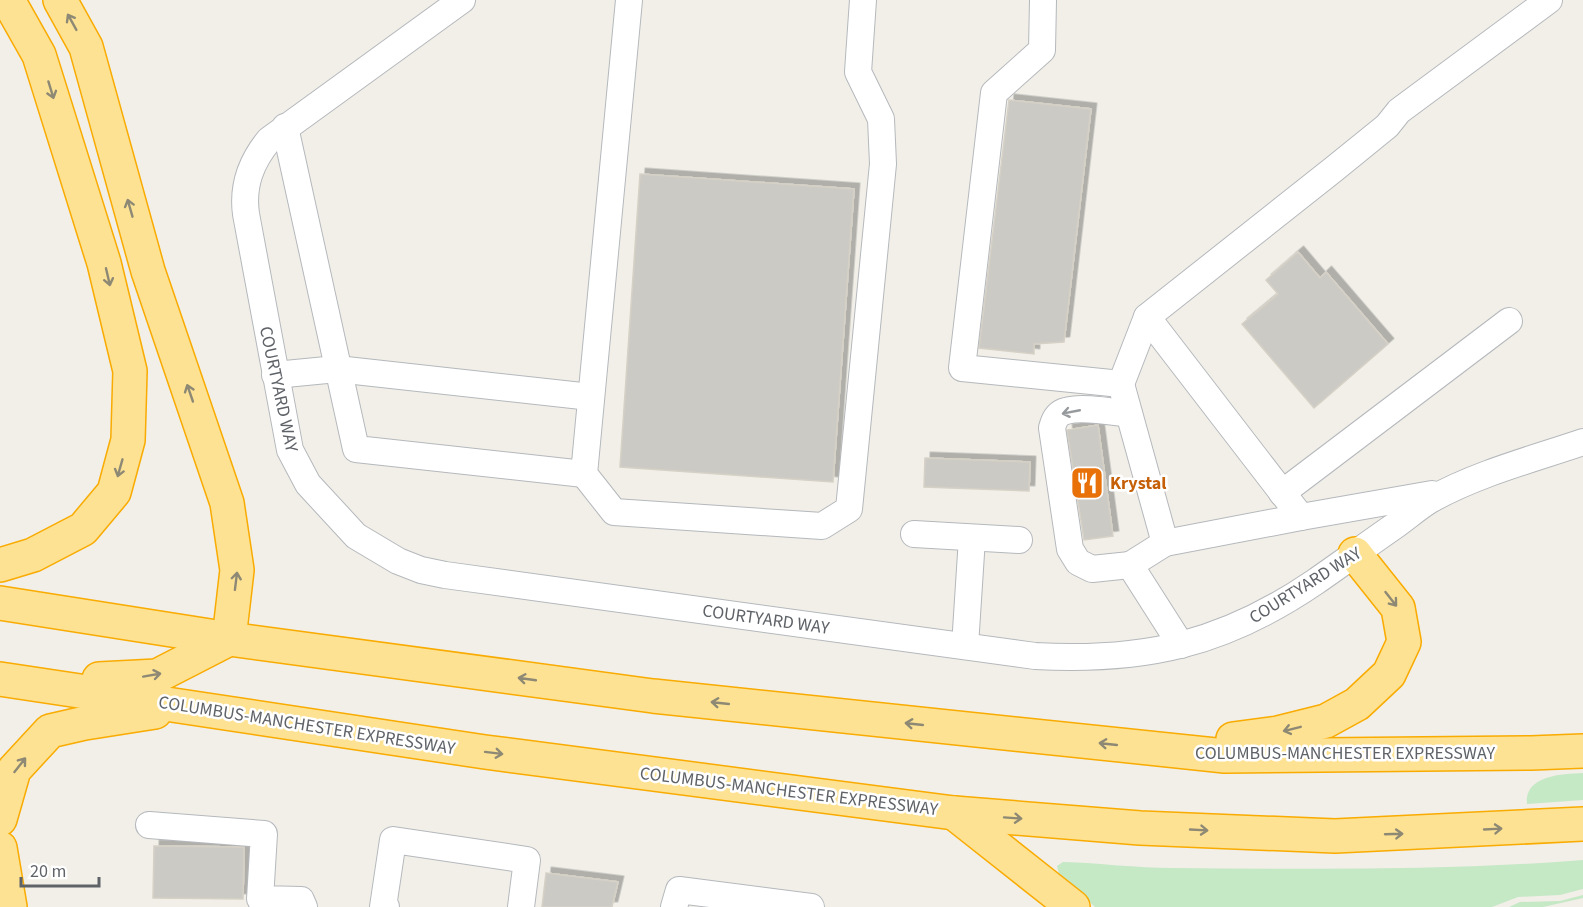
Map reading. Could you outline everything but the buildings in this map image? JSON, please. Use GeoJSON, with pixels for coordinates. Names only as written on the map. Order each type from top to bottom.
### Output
{"type":"FeatureCollection","features":[{"type":"Feature","properties":{"kind":"highway"},"geometry":{"type":"LineString","coordinates":[[0,565],[33,555],[83,529],[114,492],[128,440],[130,382],[130,371],[105,262],[39,55],[8,0]]}},
{"type":"Feature","properties":{"kind":"highway"},"geometry":{"type":"LineString","coordinates":[[15,681],[157,676],[230,639],[237,570],[227,503],[148,271],[86,47],[60,0]]}},
{"type":"Feature","properties":{"kind":"highway"},"geometry":{"type":"LineString","coordinates":[[1153,749],[1278,733],[1326,721],[1356,704],[1389,674],[1404,642],[1398,608],[1355,554]]}},
{"type":"Feature","properties":{"kind":"highway","name":"COLUMBUS-MANCHESTER EXPRESSWAY"},"geometry":{"type":"LineString","coordinates":[[0,603],[230,639],[653,696],[1225,756],[1583,751]]}},
{"type":"Feature","properties":{"kind":"highway","name":"COLUMBUS-MANCHESTER EXPRESSWAY"},"geometry":{"type":"LineString","coordinates":[[15,681],[484,752],[954,813],[1140,828],[1335,836],[1583,824]]}},
{"type":"Feature","properties":{"kind":"highway"},"geometry":{"type":"LineString","coordinates":[[0,819],[14,770],[50,731],[85,723],[191,707]]}},
{"type":"Feature","properties":{"kind":"highway"},"geometry":{"type":"LineString","coordinates":[[954,813],[1073,907]]}},
{"type":"Feature","properties":{"kind":"highway"},"geometry":{"type":"LineString","coordinates":[[0,848],[10,907]]}},
{"type":"Feature","properties":{"kind":"highway"},"geometry":{"type":"LineString","coordinates":[[1035,877],[1052,907]]}},
{"type":"Feature","properties":{"kind":"lane","name":"COURTYARD WAY"},"geometry":{"type":"LineString","coordinates":[[462,0],[269,140],[257,156],[246,184],[244,204],[286,438],[301,473],[316,494],[356,536],[398,561],[421,570],[445,575],[1035,656],[1120,657],[1181,645],[1242,624],[1280,605],[1412,512],[1447,491],[1583,442]]}},
{"type":"Feature","properties":{"kind":"lane"},"geometry":{"type":"LineString","coordinates":[[628,0],[584,474],[614,513],[822,526],[849,510],[883,164],[881,119],[858,72],[863,0]]}},
{"type":"Feature","properties":{"kind":"lane"},"geometry":{"type":"LineString","coordinates":[[1043,0],[1042,50],[994,93],[962,368],[1121,384]]}},
{"type":"Feature","properties":{"kind":"lane"},"geometry":{"type":"LineString","coordinates":[[1165,543],[1121,384],[1146,316],[1334,170],[1387,126],[1399,111],[1549,0]]}},
{"type":"Feature","properties":{"kind":"lane"},"geometry":{"type":"LineString","coordinates":[[285,128],[356,449],[584,474]]}},
{"type":"Feature","properties":{"kind":"lane"},"geometry":{"type":"LineString","coordinates":[[1146,316],[1300,517]]}},
{"type":"Feature","properties":{"kind":"lane"},"geometry":{"type":"LineString","coordinates":[[1282,493],[1509,321]]}},
{"type":"Feature","properties":{"kind":"lane"},"geometry":{"type":"LineString","coordinates":[[274,375],[337,369],[591,397]]}},
{"type":"Feature","properties":{"kind":"lane"},"geometry":{"type":"LineString","coordinates":[[1129,414],[1076,409],[1064,411],[1055,418],[1052,428],[1070,549],[1078,562],[1092,569],[1130,565],[1165,543],[1447,491]]}},
{"type":"Feature","properties":{"kind":"lane"},"geometry":{"type":"LineString","coordinates":[[914,534],[1019,540]]}},
{"type":"Feature","properties":{"kind":"lane"},"geometry":{"type":"LineString","coordinates":[[965,646],[972,538]]}},
{"type":"Feature","properties":{"kind":"lane"},"geometry":{"type":"LineString","coordinates":[[1130,565],[1181,645]]}},
{"type":"Feature","properties":{"kind":"lane"},"geometry":{"type":"LineString","coordinates":[[149,825],[264,834],[260,899],[301,900],[304,907]]}},
{"type":"Feature","properties":{"kind":"lane"},"geometry":{"type":"LineString","coordinates":[[386,907],[383,907],[393,840],[527,860],[521,907]]}},
{"type":"Feature","properties":{"kind":"lane"},"geometry":{"type":"LineString","coordinates":[[674,907],[679,890],[757,903],[811,907]]}},
{"type":"Feature","properties":{"kind":"green space"},"geometry":{"type":"Polygon","coordinates":[[[1583,773],[1583,800],[1527,804],[1528,794],[1538,782],[1565,774],[1583,773]]]}},
{"type":"Feature","properties":{"kind":"green space"},"geometry":{"type":"Polygon","coordinates":[[[1583,860],[1583,889],[1560,895],[1518,897],[1492,907],[1095,907],[1059,874],[1057,866],[1063,862],[1158,868],[1378,868],[1532,864],[1583,860]]]}},
{"type":"Feature","properties":{"kind":"green space"},"geometry":{"type":"Polygon","coordinates":[[[1583,895],[1583,898],[1543,907],[1509,907],[1520,902],[1560,901],[1583,895]]]}},
{"type":"Feature","properties":{"kind":"place","name":"Krystal"},"geometry":{"type":"Point","coordinates":[1087,483]}}]}
